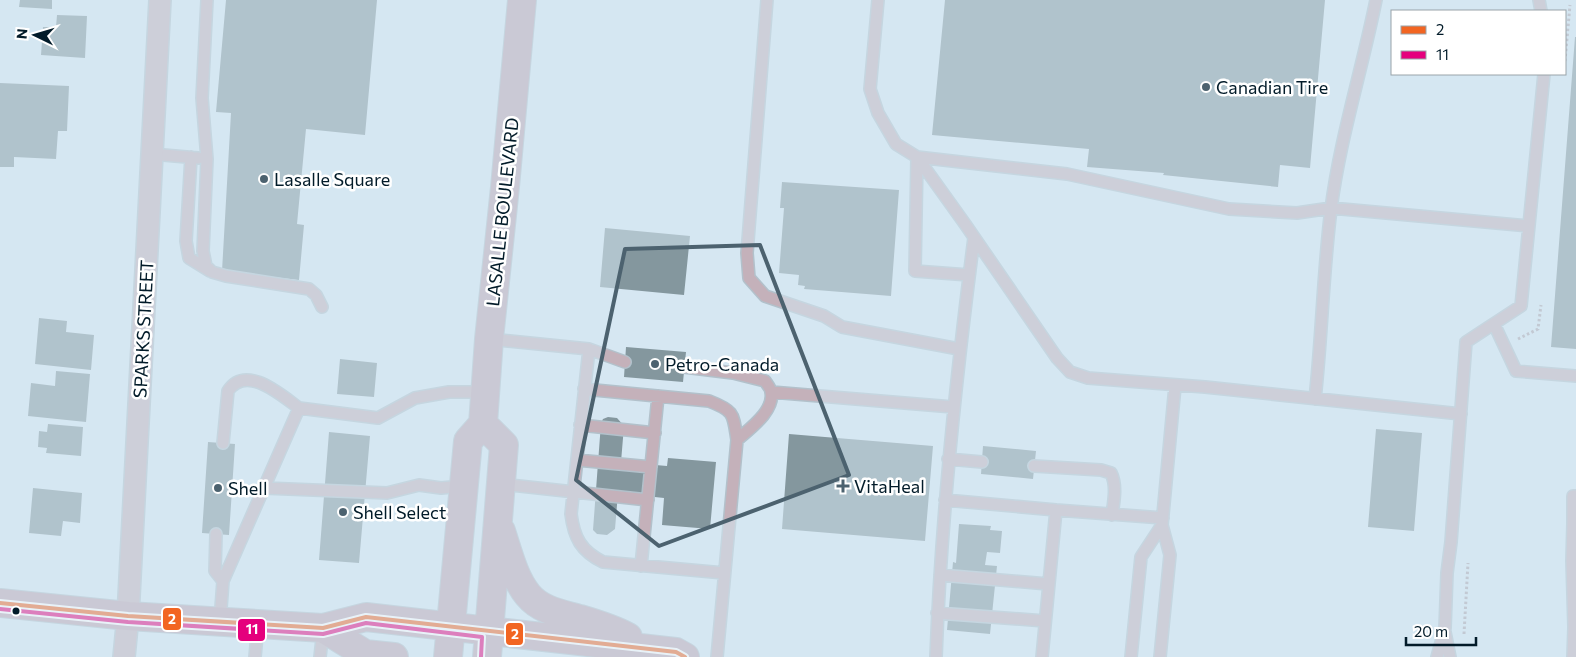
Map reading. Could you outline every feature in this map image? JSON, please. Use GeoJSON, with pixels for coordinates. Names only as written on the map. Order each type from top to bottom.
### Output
{"type":"FeatureCollection","features":[{"type":"Feature","properties":{"kind":"main road","name":"LASALLE BOULEVARD"},"geometry":{"type":"LineString","coordinates":[[483,424],[489,339],[522,0]]}},
{"type":"Feature","properties":{"kind":"main road"},"geometry":{"type":"LineString","coordinates":[[448,657],[468,441],[483,424],[504,445],[488,644]]}},
{"type":"Feature","properties":{"kind":"main road"},"geometry":{"type":"LineString","coordinates":[[498,521],[515,573],[528,596],[539,605],[559,614],[617,632],[656,650]]}},
{"type":"Feature","properties":{"kind":"main road"},"geometry":{"type":"LineString","coordinates":[[0,604],[128,616],[323,628],[366,617],[451,627],[488,644],[656,650],[676,652],[685,657]]}},
{"type":"Feature","properties":{"kind":"main road"},"geometry":{"type":"LineString","coordinates":[[323,628],[365,654],[394,657]]}},
{"type":"Feature","properties":{"kind":"street","name":"SPARKS STREET"},"geometry":{"type":"LineString","coordinates":[[124,657],[128,616],[160,0]]}},
{"type":"Feature","properties":{"kind":"lane"},"geometry":{"type":"LineString","coordinates":[[207,0],[202,98],[208,159],[203,251],[206,266],[212,272]]}},
{"type":"Feature","properties":{"kind":"lane"},"geometry":{"type":"LineString","coordinates":[[767,0],[747,253],[749,278],[765,296],[824,316],[842,327],[959,350]]}},
{"type":"Feature","properties":{"kind":"lane"},"geometry":{"type":"LineString","coordinates":[[878,0],[870,89],[878,113],[896,144],[916,157],[1057,358],[1070,372],[1088,378],[1461,414]]}},
{"type":"Feature","properties":{"kind":"lane"},"geometry":{"type":"LineString","coordinates":[[1315,400],[1324,272],[1331,208],[1341,150],[1376,0]]}},
{"type":"Feature","properties":{"kind":"lane"},"geometry":{"type":"LineString","coordinates":[[1450,657],[1445,628],[1447,573],[1466,342],[1520,306],[1544,75]]}},
{"type":"Feature","properties":{"kind":"lane"},"geometry":{"type":"LineString","coordinates":[[152,154],[208,159]]}},
{"type":"Feature","properties":{"kind":"lane"},"geometry":{"type":"LineString","coordinates":[[916,157],[915,270],[969,275]]}},
{"type":"Feature","properties":{"kind":"lane"},"geometry":{"type":"LineString","coordinates":[[916,157],[1067,174],[1228,208],[1297,213],[1331,208],[1528,226]]}},
{"type":"Feature","properties":{"kind":"lane"},"geometry":{"type":"LineString","coordinates":[[190,158],[186,241],[189,258],[212,272],[226,276],[308,289],[316,295],[322,308]]}},
{"type":"Feature","properties":{"kind":"lane"},"geometry":{"type":"LineString","coordinates":[[936,657],[937,612],[948,459],[959,350],[974,238]]}},
{"type":"Feature","properties":{"kind":"lane"},"geometry":{"type":"LineString","coordinates":[[1494,324],[1516,371],[1576,376]]}},
{"type":"Feature","properties":{"kind":"lane"},"geometry":{"type":"LineString","coordinates":[[489,339],[589,349],[625,362]]}},
{"type":"Feature","properties":{"kind":"lane"},"geometry":{"type":"LineString","coordinates":[[589,349],[571,514],[573,529],[580,544],[590,556],[603,562],[724,573]]}},
{"type":"Feature","properties":{"kind":"lane"},"geometry":{"type":"LineString","coordinates":[[684,367],[752,377],[765,381],[771,392],[770,402],[764,415],[737,440]]}},
{"type":"Feature","properties":{"kind":"lane"},"geometry":{"type":"LineString","coordinates":[[223,443],[228,391],[232,385],[241,381],[250,380],[266,384],[299,408],[378,418],[415,398],[449,392],[485,392]]}},
{"type":"Feature","properties":{"kind":"lane"},"geometry":{"type":"LineString","coordinates":[[1160,657],[1170,555],[1163,521],[1175,386]]}},
{"type":"Feature","properties":{"kind":"lane"},"geometry":{"type":"LineString","coordinates":[[584,389],[709,401],[725,407],[734,416],[737,440],[717,657]]}},
{"type":"Feature","properties":{"kind":"lane"},"geometry":{"type":"LineString","coordinates":[[771,392],[953,407]]}},
{"type":"Feature","properties":{"kind":"lane"},"geometry":{"type":"LineString","coordinates":[[641,566],[658,396]]}},
{"type":"Feature","properties":{"kind":"lane"},"geometry":{"type":"LineString","coordinates":[[220,621],[224,581],[299,408]]}},
{"type":"Feature","properties":{"kind":"lane"},"geometry":{"type":"LineString","coordinates":[[580,425],[655,433]]}},
{"type":"Feature","properties":{"kind":"lane"},"geometry":{"type":"LineString","coordinates":[[948,459],[982,462]]}},
{"type":"Feature","properties":{"kind":"lane"},"geometry":{"type":"LineString","coordinates":[[577,460],[651,467]]}},
{"type":"Feature","properties":{"kind":"lane"},"geometry":{"type":"LineString","coordinates":[[1034,466],[1101,470],[1111,473],[1114,478],[1112,514]]}},
{"type":"Feature","properties":{"kind":"lane"},"geometry":{"type":"LineString","coordinates":[[501,484],[648,500]]}},
{"type":"Feature","properties":{"kind":"lane"},"geometry":{"type":"LineString","coordinates":[[264,488],[387,493],[419,485],[441,488],[463,486]]}},
{"type":"Feature","properties":{"kind":"lane"},"geometry":{"type":"LineString","coordinates":[[1574,656],[1575,626],[1572,561],[1575,524],[1573,496],[1576,496]]}},
{"type":"Feature","properties":{"kind":"lane"},"geometry":{"type":"LineString","coordinates":[[945,500],[1112,514],[1163,521]]}},
{"type":"Feature","properties":{"kind":"lane"},"geometry":{"type":"LineString","coordinates":[[1042,657],[1056,510]]}},
{"type":"Feature","properties":{"kind":"lane"},"geometry":{"type":"LineString","coordinates":[[1131,657],[1141,557],[1163,521]]}},
{"type":"Feature","properties":{"kind":"lane"},"geometry":{"type":"LineString","coordinates":[[216,534],[215,571],[224,581]]}},
{"type":"Feature","properties":{"kind":"lane"},"geometry":{"type":"LineString","coordinates":[[940,575],[1048,584]]}},
{"type":"Feature","properties":{"kind":"lane"},"geometry":{"type":"LineString","coordinates":[[937,612],[1046,621]]}},
{"type":"Feature","properties":{"kind":"lane"},"geometry":{"type":"LineString","coordinates":[[254,657],[258,624]]}},
{"type":"Feature","properties":{"kind":"lane"},"geometry":{"type":"LineString","coordinates":[[320,657],[323,628]]}},
{"type":"Feature","properties":{"kind":"lane"},"geometry":{"type":"LineString","coordinates":[[1437,657],[1445,628]]}},
{"type":"Feature","properties":{"kind":"path"},"geometry":{"type":"LineString","coordinates":[[1566,50],[1570,5]]}},
{"type":"Feature","properties":{"kind":"highlighted area"},"geometry":{"type":"Polygon","coordinates":[[[760,245],[849,475],[659,546],[576,480],[625,249],[760,245]]]}},
{"type":"Feature","properties":{"kind":"building"},"geometry":{"type":"Polygon","coordinates":[[[20,0],[52,0],[52,9],[19,7],[20,0]]]}},
{"type":"Feature","properties":{"kind":"building","name":"Lasalle Square"},"geometry":{"type":"Polygon","coordinates":[[[226,0],[377,0],[365,135],[306,129],[297,224],[304,225],[299,280],[222,271],[231,113],[216,112],[226,0]]]}},
{"type":"Feature","properties":{"kind":"building"},"geometry":{"type":"Polygon","coordinates":[[[945,0],[1325,0],[1310,168],[1280,165],[1278,187],[1163,175],[1164,173],[1087,167],[1089,149],[932,135],[945,0]]]}},
{"type":"Feature","properties":{"kind":"building"},"geometry":{"type":"Polygon","coordinates":[[[57,15],[87,16],[85,58],[41,55],[43,27],[56,27],[57,15]]]}},
{"type":"Feature","properties":{"kind":"building"},"geometry":{"type":"Polygon","coordinates":[[[1576,37],[1576,349],[1551,347],[1576,37]]]}},
{"type":"Feature","properties":{"kind":"building"},"geometry":{"type":"Polygon","coordinates":[[[0,83],[69,86],[67,131],[58,131],[56,159],[14,157],[14,167],[0,167],[0,83]]]}},
{"type":"Feature","properties":{"kind":"building"},"geometry":{"type":"Polygon","coordinates":[[[782,182],[899,190],[891,296],[804,289],[805,286],[798,285],[799,275],[779,273],[784,208],[780,208],[782,182]]]}},
{"type":"Feature","properties":{"kind":"building"},"geometry":{"type":"Polygon","coordinates":[[[605,228],[690,236],[684,295],[600,287],[605,228]]]}},
{"type":"Feature","properties":{"kind":"building"},"geometry":{"type":"Polygon","coordinates":[[[39,318],[67,321],[66,332],[94,335],[91,370],[35,364],[39,318]]]}},
{"type":"Feature","properties":{"kind":"building","name":"Petro-Canada"},"geometry":{"type":"Polygon","coordinates":[[[626,347],[686,352],[683,382],[624,377],[626,347]]]}},
{"type":"Feature","properties":{"kind":"building"},"geometry":{"type":"Polygon","coordinates":[[[340,359],[377,363],[374,397],[337,394],[340,359]]]}},
{"type":"Feature","properties":{"kind":"building"},"geometry":{"type":"Polygon","coordinates":[[[56,371],[90,374],[86,422],[28,416],[31,383],[55,386],[56,371]]]}},
{"type":"Feature","properties":{"kind":"building"},"geometry":{"type":"Polygon","coordinates":[[[608,417],[617,418],[624,426],[621,462],[667,466],[668,458],[716,462],[710,529],[662,525],[664,498],[618,493],[615,529],[607,535],[597,534],[593,530],[601,423],[603,419],[608,417]]]}},
{"type":"Feature","properties":{"kind":"building"},"geometry":{"type":"Polygon","coordinates":[[[48,424],[83,427],[81,456],[46,453],[47,448],[38,447],[39,431],[47,432],[48,424]]]}},
{"type":"Feature","properties":{"kind":"building"},"geometry":{"type":"Polygon","coordinates":[[[1376,429],[1422,433],[1414,531],[1368,527],[1376,429]]]}},
{"type":"Feature","properties":{"kind":"building"},"geometry":{"type":"Polygon","coordinates":[[[329,432],[370,436],[359,563],[319,560],[329,432]]]}},
{"type":"Feature","properties":{"kind":"building"},"geometry":{"type":"Polygon","coordinates":[[[789,434],[933,446],[925,541],[782,529],[789,434]]]}},
{"type":"Feature","properties":{"kind":"building","name":"Shell"},"geometry":{"type":"Polygon","coordinates":[[[208,442],[235,444],[229,535],[202,533],[208,442]]]}},
{"type":"Feature","properties":{"kind":"building"},"geometry":{"type":"Polygon","coordinates":[[[983,446],[1036,451],[1033,479],[981,474],[983,446]]]}},
{"type":"Feature","properties":{"kind":"building"},"geometry":{"type":"Polygon","coordinates":[[[33,488],[82,493],[80,523],[63,521],[61,536],[29,533],[33,488]]]}},
{"type":"Feature","properties":{"kind":"building"},"geometry":{"type":"Polygon","coordinates":[[[959,524],[991,526],[990,530],[1002,531],[1000,553],[987,552],[985,565],[997,566],[990,634],[947,630],[953,562],[956,563],[959,524]]]}},
{"type":"Feature","properties":{"kind":"transit line","name":"2"},"geometry":{"type":"LineString","coordinates":[[0,603],[128,616],[323,628],[366,617],[676,652],[685,657]]}},
{"type":"Feature","properties":{"kind":"transit line","name":"11"},"geometry":{"type":"LineString","coordinates":[[0,609],[128,622],[323,634],[366,623],[482,637],[481,657]]}},
{"type":"Feature","properties":{"kind":"place","name":"Canadian Tire"},"geometry":{"type":"Point","coordinates":[1206,87]}},
{"type":"Feature","properties":{"kind":"place","name":"Lasalle Square"},"geometry":{"type":"Point","coordinates":[264,179]}},
{"type":"Feature","properties":{"kind":"place","name":"Petro-Canada"},"geometry":{"type":"Point","coordinates":[655,364]}},
{"type":"Feature","properties":{"kind":"place","name":"VitaHeal"},"geometry":{"type":"Point","coordinates":[843,486]}},
{"type":"Feature","properties":{"kind":"place","name":"Shell"},"geometry":{"type":"Point","coordinates":[218,488]}},
{"type":"Feature","properties":{"kind":"place","name":"Shell Select"},"geometry":{"type":"Point","coordinates":[343,512]}}]}
